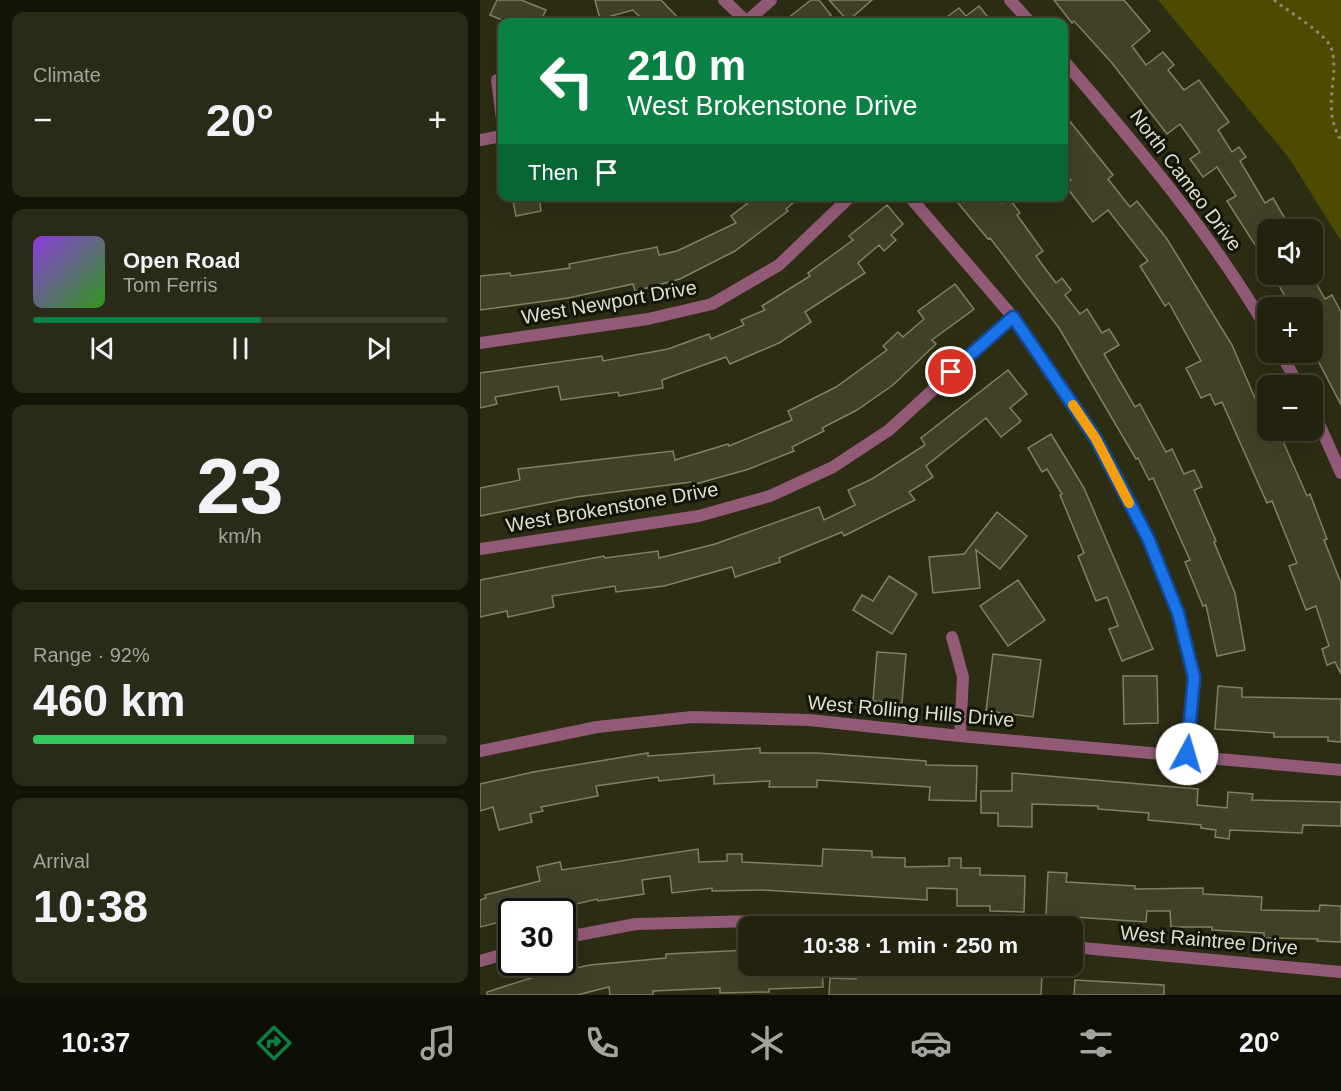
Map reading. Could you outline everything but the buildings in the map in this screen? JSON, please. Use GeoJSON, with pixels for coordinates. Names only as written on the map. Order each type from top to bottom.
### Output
{"type":"FeatureCollection","features":[{"type":"Feature","properties":{"kind":"street"},"geometry":{"type":"LineString","coordinates":[[724,0],[742,18]]}},
{"type":"Feature","properties":{"kind":"street"},"geometry":{"type":"LineString","coordinates":[[751,18],[771,0]]}},
{"type":"Feature","properties":{"kind":"street"},"geometry":{"type":"LineString","coordinates":[[1010,0],[1026,18]]}},
{"type":"Feature","properties":{"kind":"street","name":"North Cameo Drive"},"geometry":{"type":"LineString","coordinates":[[1068,66],[1153,163],[1205,231],[1257,314]]}},
{"type":"Feature","properties":{"kind":"street"},"geometry":{"type":"LineString","coordinates":[[497,80],[498,88]]}},
{"type":"Feature","properties":{"kind":"street"},"geometry":{"type":"LineString","coordinates":[[480,140],[498,137]]}},
{"type":"Feature","properties":{"kind":"street","name":"West Newport Drive"},"geometry":{"type":"LineString","coordinates":[[480,343],[648,319],[712,304],[779,265],[846,201]]}},
{"type":"Feature","properties":{"kind":"street"},"geometry":{"type":"LineString","coordinates":[[913,201],[1013,317],[1096,439],[1148,538],[1178,613],[1194,677],[1187,754]]}},
{"type":"Feature","properties":{"kind":"street","name":"West Brokenstone Drive"},"geometry":{"type":"LineString","coordinates":[[480,549],[699,516],[770,496],[832,467],[889,430],[1013,317]]}},
{"type":"Feature","properties":{"kind":"street"},"geometry":{"type":"LineString","coordinates":[[1323,433],[1341,473]]}},
{"type":"Feature","properties":{"kind":"street"},"geometry":{"type":"LineString","coordinates":[[952,637],[963,677],[960,736]]}},
{"type":"Feature","properties":{"kind":"street","name":"West Rolling Hills Drive"},"geometry":{"type":"LineString","coordinates":[[480,751],[597,727],[692,717],[809,720],[960,736],[1187,754],[1341,770]]}},
{"type":"Feature","properties":{"kind":"street"},"geometry":{"type":"LineString","coordinates":[[576,935],[636,924],[738,921]]}},
{"type":"Feature","properties":{"kind":"street","name":"West Raintree Drive"},"geometry":{"type":"LineString","coordinates":[[1083,948],[1341,972]]}},
{"type":"Feature","properties":{"kind":"street"},"geometry":{"type":"LineString","coordinates":[[480,961],[498,956]]}},
{"type":"Feature","properties":{"kind":"path"},"geometry":{"type":"LineString","coordinates":[[1274,0],[1331,47],[1337,74],[1331,110],[1341,141]]}},
{"type":"Feature","properties":{"kind":"shaded area"},"geometry":{"type":"Polygon","coordinates":[[[1158,0],[1341,0],[1341,241],[1289,158],[1158,0]]]}},
{"type":"Feature","properties":{"kind":"slow traffic"},"geometry":{"type":"LineString","coordinates":[[1073,405],[1096,439],[1129,503]]}},
{"type":"Feature","properties":{"kind":"route"},"geometry":{"type":"LineString","coordinates":[[951,372],[1013,317],[1096,439],[1148,538],[1178,613],[1194,677],[1187,754]]}}]}
